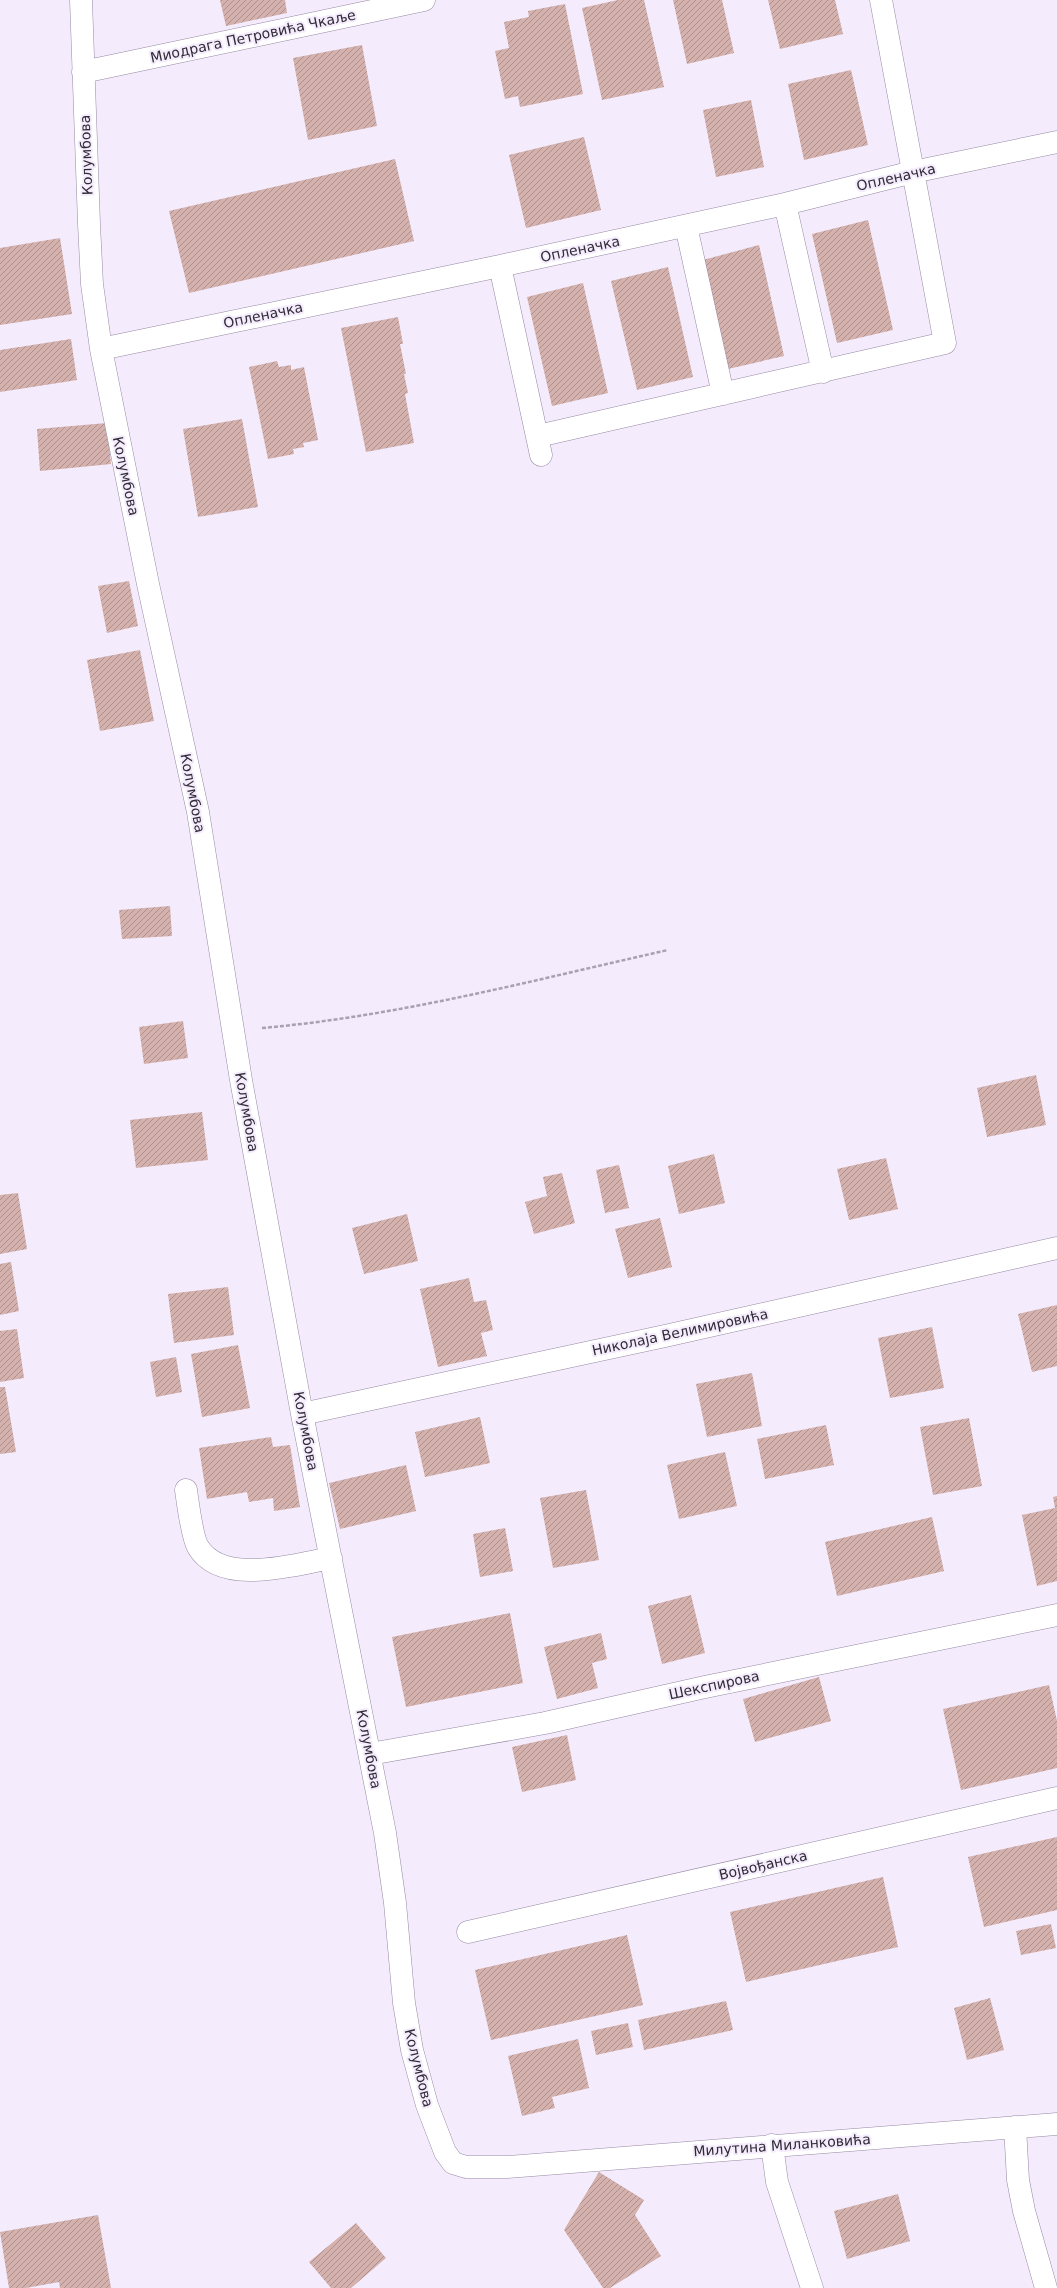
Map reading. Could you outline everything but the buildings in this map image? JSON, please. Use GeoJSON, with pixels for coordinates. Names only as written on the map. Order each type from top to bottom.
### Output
{"type":"FeatureCollection","features":[{"type":"Feature","properties":{"kind":"street","name":"Колумбова"},"geometry":{"type":"LineString","coordinates":[[81,0],[92,276],[101,349],[148,584],[198,812],[234,1031],[302,1414],[370,1754],[394,1896],[404,2003],[412,2050],[427,2105],[445,2152],[453,2163],[466,2167],[507,2167]]}},
{"type":"Feature","properties":{"kind":"street","name":"Миодрага Петровића Чкаље"},"geometry":{"type":"LineString","coordinates":[[83,72],[424,0]]}},
{"type":"Feature","properties":{"kind":"street"},"geometry":{"type":"LineString","coordinates":[[500,266],[539,446],[723,394],[945,343],[881,0]]}},
{"type":"Feature","properties":{"kind":"street","name":"Опленачка"},"geometry":{"type":"LineString","coordinates":[[101,349],[686,226],[785,204],[913,172],[1057,142]]}},
{"type":"Feature","properties":{"kind":"street"},"geometry":{"type":"LineString","coordinates":[[785,204],[823,372]]}},
{"type":"Feature","properties":{"kind":"street"},"geometry":{"type":"LineString","coordinates":[[686,226],[723,394]]}},
{"type":"Feature","properties":{"kind":"street","name":"Николаја Велимировића"},"geometry":{"type":"LineString","coordinates":[[302,1414],[665,1336],[1057,1248]]}},
{"type":"Feature","properties":{"kind":"street"},"geometry":{"type":"LineString","coordinates":[[186,1490],[198,1547],[212,1561],[233,1569],[254,1571],[331,1558]]}},
{"type":"Feature","properties":{"kind":"street","name":"Шекспирова"},"geometry":{"type":"LineString","coordinates":[[370,1754],[545,1723],[705,1687],[1057,1615]]}},
{"type":"Feature","properties":{"kind":"street","name":"Војвођанска"},"geometry":{"type":"LineString","coordinates":[[468,1932],[1057,1798]]}},
{"type":"Feature","properties":{"kind":"street","name":"Милутина Миланковића"},"geometry":{"type":"LineString","coordinates":[[507,2167],[772,2145],[1057,2124]]}},
{"type":"Feature","properties":{"kind":"street"},"geometry":{"type":"LineString","coordinates":[[1015,2127],[1018,2180],[1024,2211],[1046,2288]]}},
{"type":"Feature","properties":{"kind":"street"},"geometry":{"type":"LineString","coordinates":[[772,2145],[777,2182],[812,2288]]}},
{"type":"Feature","properties":{"kind":"path"},"geometry":{"type":"LineString","coordinates":[[234,1031],[315,1024],[386,1013],[668,950]]}}]}
